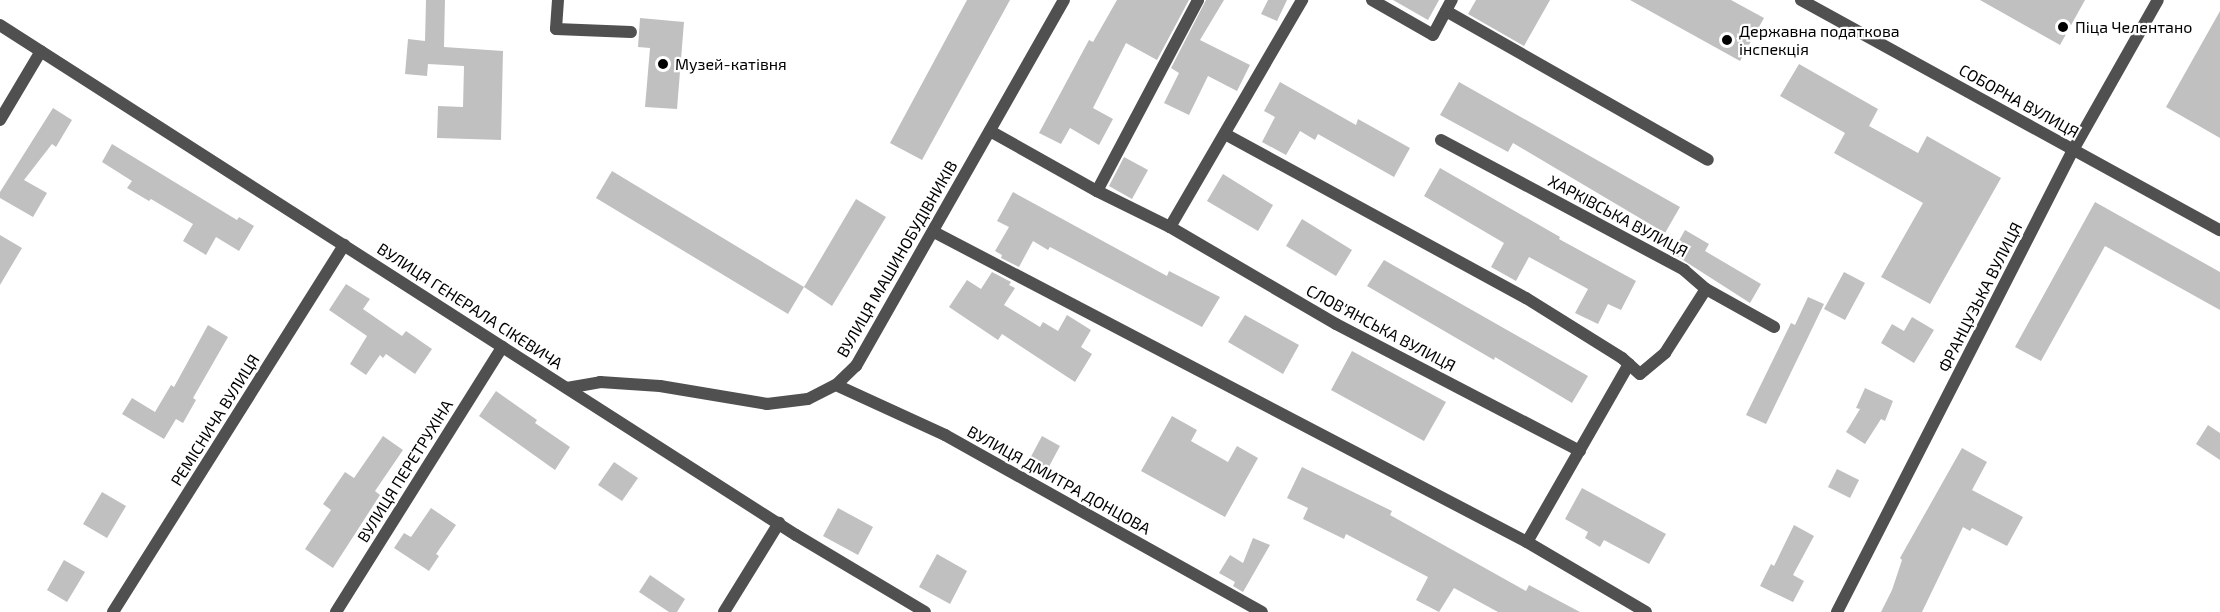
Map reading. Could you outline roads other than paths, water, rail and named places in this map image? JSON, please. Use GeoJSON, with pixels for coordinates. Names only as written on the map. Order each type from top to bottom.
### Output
{"type":"FeatureCollection","features":[{"type":"Feature","properties":{"kind":"street"},"geometry":{"type":"LineString","coordinates":[[558,0],[556,29],[631,32]]}},
{"type":"Feature","properties":{"kind":"street","name":"ВУЛИЦЯ МАШИНОБУДІВНИКІВ"},"geometry":{"type":"LineString","coordinates":[[567,388],[600,381],[660,386],[767,404],[808,399],[836,385],[856,366],[1064,0]]}},
{"type":"Feature","properties":{"kind":"street"},"geometry":{"type":"LineString","coordinates":[[1097,191],[1198,0]]}},
{"type":"Feature","properties":{"kind":"street"},"geometry":{"type":"LineString","coordinates":[[1170,227],[1302,0]]}},
{"type":"Feature","properties":{"kind":"street"},"geometry":{"type":"LineString","coordinates":[[1372,0],[1433,35],[1446,11],[1708,160]]}},
{"type":"Feature","properties":{"kind":"street","name":"СОБОРНА ВУЛИЦЯ"},"geometry":{"type":"LineString","coordinates":[[1801,0],[2220,230]]}},
{"type":"Feature","properties":{"kind":"street","name":"ФРАНЦУЗЬКА ВУЛИЦЯ"},"geometry":{"type":"LineString","coordinates":[[1838,612],[2073,150],[2158,0]]}},
{"type":"Feature","properties":{"kind":"street","name":"ВУЛИЦЯ ГЕНЕРАЛА СІКЕВИЧА"},"geometry":{"type":"LineString","coordinates":[[0,25],[778,523],[925,612]]}},
{"type":"Feature","properties":{"kind":"street"},"geometry":{"type":"LineString","coordinates":[[0,120],[41,51]]}},
{"type":"Feature","properties":{"kind":"street","name":"СЛОВ'ЯНСЬКА ВУЛИЦЯ"},"geometry":{"type":"LineString","coordinates":[[990,132],[1097,191],[1170,227],[1336,324],[1580,451]]}},
{"type":"Feature","properties":{"kind":"street"},"geometry":{"type":"LineString","coordinates":[[1225,134],[1526,298],[1629,364],[1640,374],[1665,353],[1706,290]]}},
{"type":"Feature","properties":{"kind":"street","name":"ХАРКІВСЬКА ВУЛИЦЯ"},"geometry":{"type":"LineString","coordinates":[[1441,140],[1684,270],[1706,290],[1774,327]]}},
{"type":"Feature","properties":{"kind":"street"},"geometry":{"type":"LineString","coordinates":[[934,232],[1527,542],[1646,612]]}},
{"type":"Feature","properties":{"kind":"street","name":"РЕМІСНИЧА ВУЛИЦЯ"},"geometry":{"type":"LineString","coordinates":[[113,612],[344,245]]}},
{"type":"Feature","properties":{"kind":"street","name":"ВУЛИЦЯ ПЕРЕТРУХІНА"},"geometry":{"type":"LineString","coordinates":[[336,612],[502,347]]}},
{"type":"Feature","properties":{"kind":"street"},"geometry":{"type":"LineString","coordinates":[[1527,542],[1629,364]]}},
{"type":"Feature","properties":{"kind":"street","name":"ВУЛИЦЯ ДМИТРА ДОНЦОВА"},"geometry":{"type":"LineString","coordinates":[[836,385],[945,435],[1262,612]]}},
{"type":"Feature","properties":{"kind":"street"},"geometry":{"type":"LineString","coordinates":[[724,612],[778,523]]}},
{"type":"Feature","properties":{"kind":"place","name":"Піца Челентано"},"geometry":{"type":"Point","coordinates":[2063,27]}},
{"type":"Feature","properties":{"kind":"place","name":"Державна податкова інспекція"},"geometry":{"type":"Point","coordinates":[1727,40]}},
{"type":"Feature","properties":{"kind":"place","name":"Музей-катівня"},"geometry":{"type":"Point","coordinates":[663,64]}}]}
